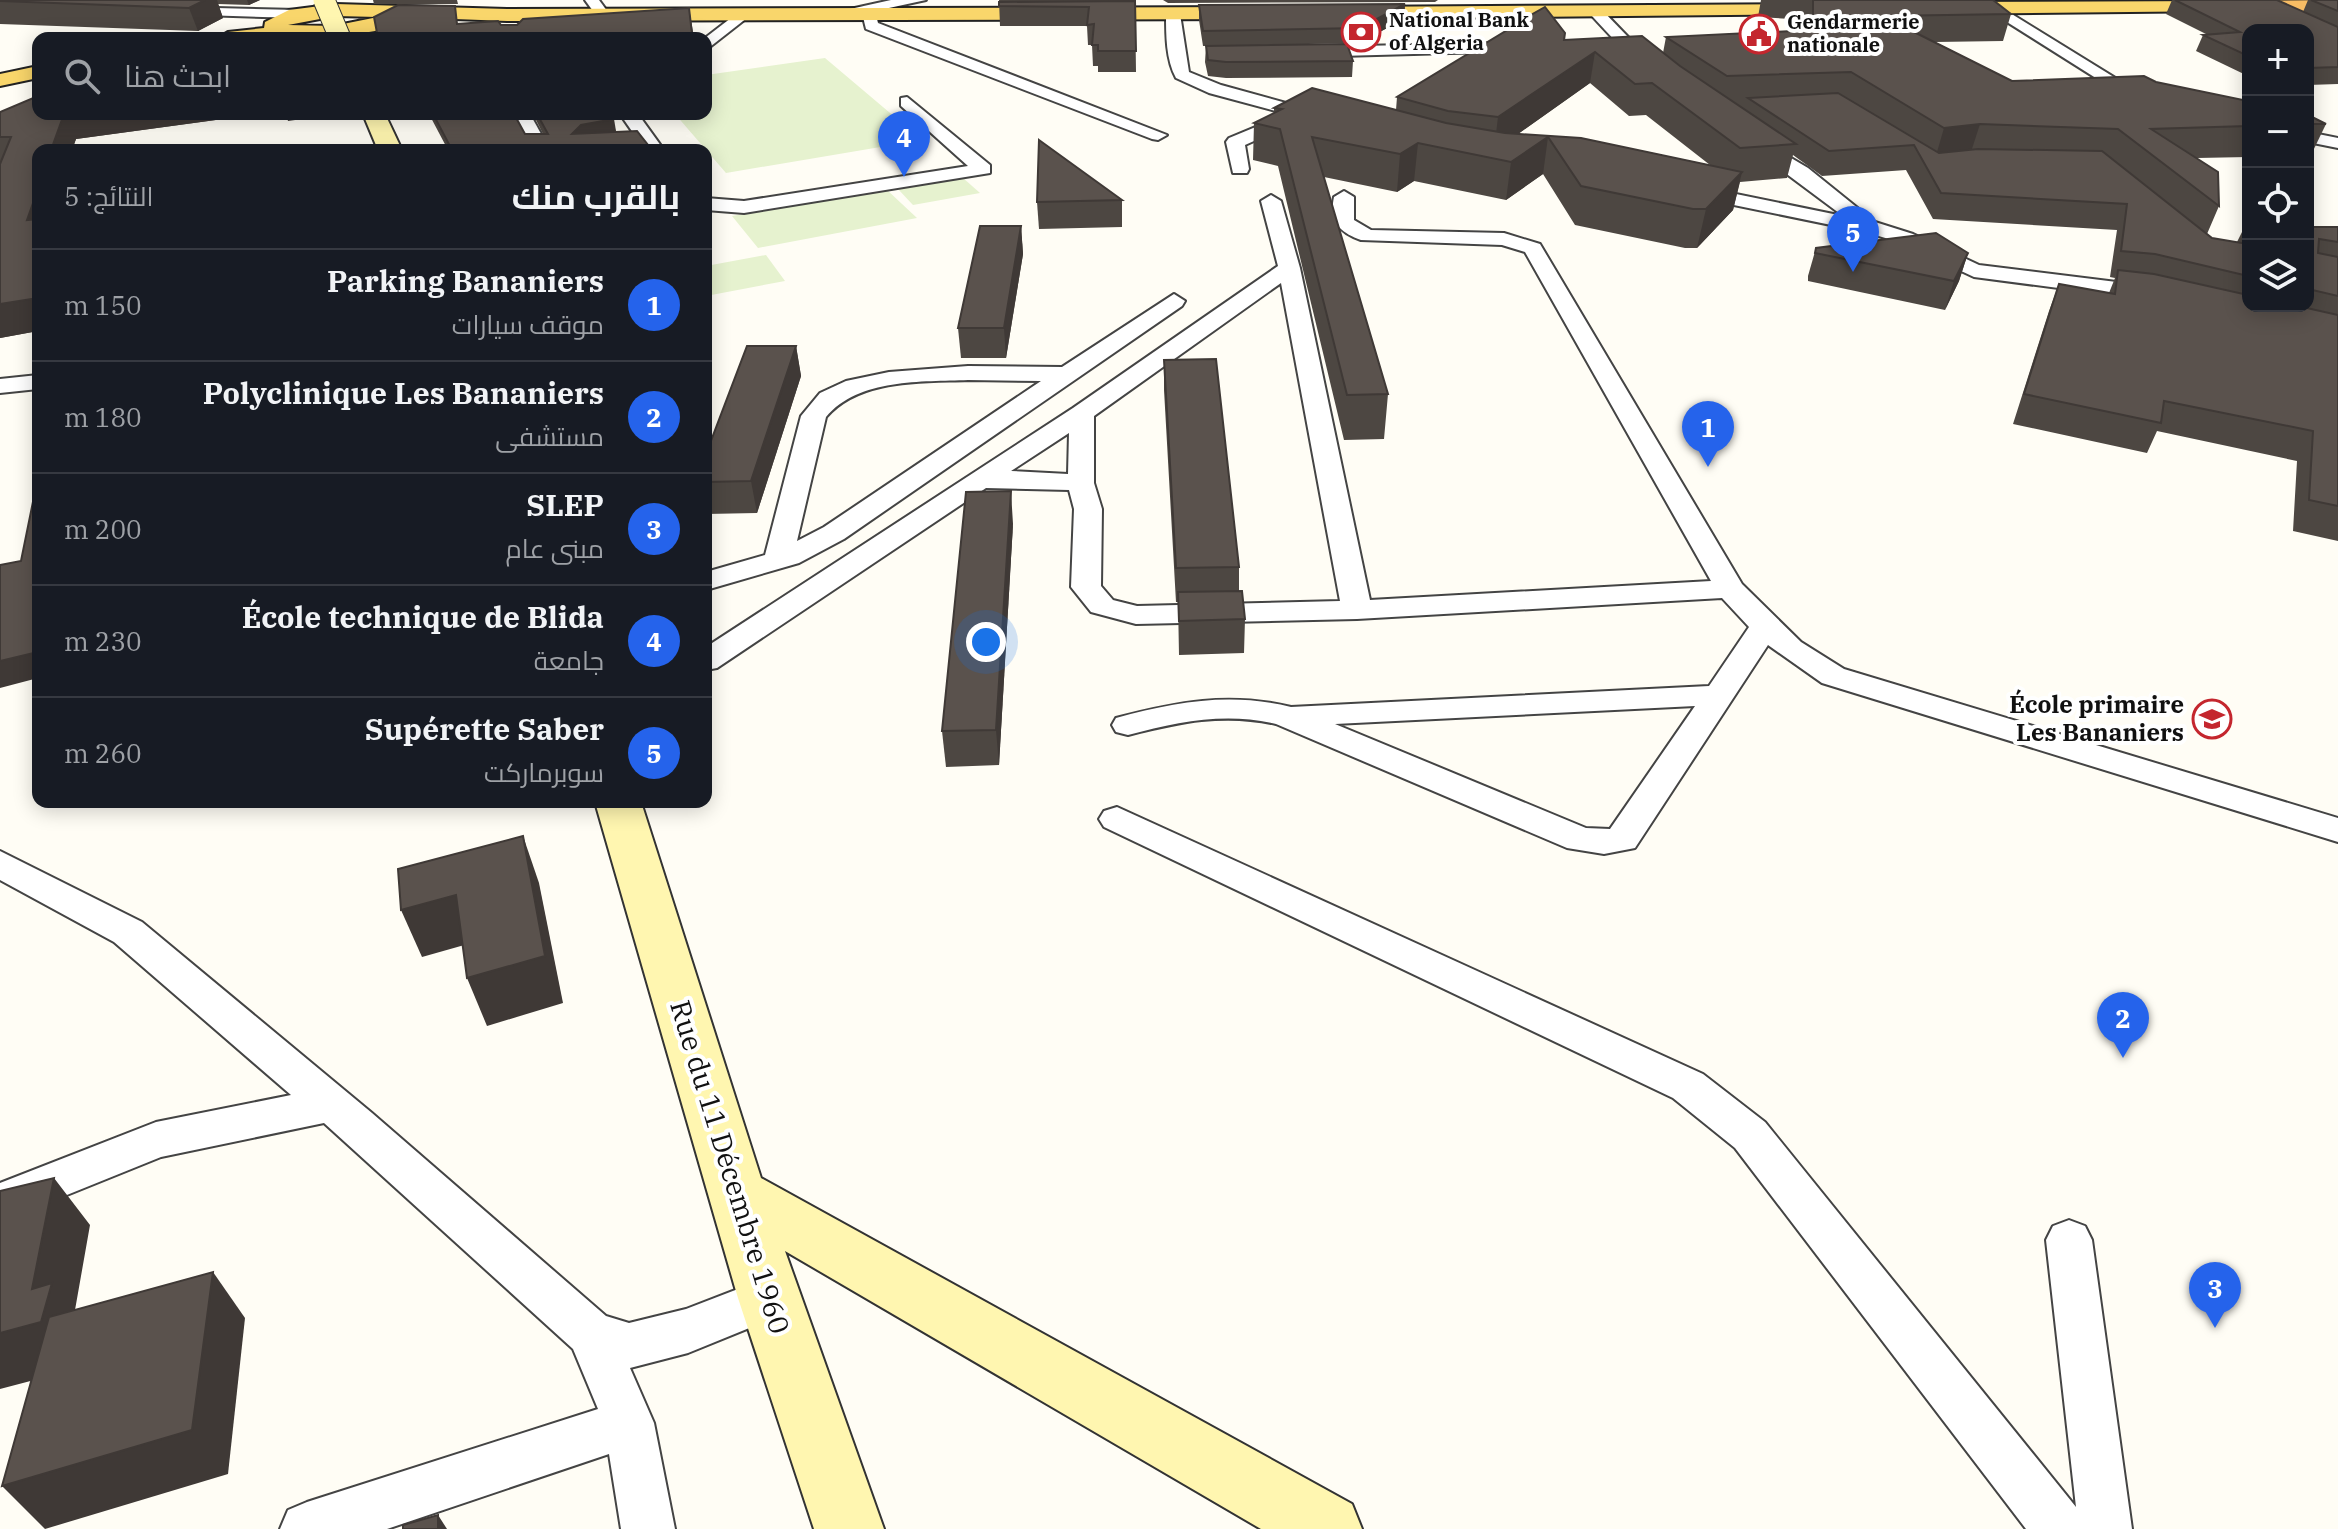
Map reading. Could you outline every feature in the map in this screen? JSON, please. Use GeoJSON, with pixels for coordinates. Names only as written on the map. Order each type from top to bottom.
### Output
{"type":"FeatureCollection","features":[{"type":"Feature","properties":{"kind":"highway"},"geometry":{"type":"LineString","coordinates":[[2226,10],[2338,5]]}},
{"type":"Feature","properties":{"kind":"highway"},"geometry":{"type":"LineString","coordinates":[[2226,10],[2338,12]]}},
{"type":"Feature","properties":{"kind":"main road"},"geometry":{"type":"LineString","coordinates":[[324,0],[337,32]]}},
{"type":"Feature","properties":{"kind":"main road"},"geometry":{"type":"LineString","coordinates":[[252,32],[353,5],[371,25]]}},
{"type":"Feature","properties":{"kind":"main road"},"geometry":{"type":"LineString","coordinates":[[1315,13],[1532,6],[1597,13],[1792,12],[1830,8]]}},
{"type":"Feature","properties":{"kind":"main road"},"geometry":{"type":"LineString","coordinates":[[241,32],[295,21],[371,25],[531,15],[597,7],[745,14],[1283,13]]}},
{"type":"Feature","properties":{"kind":"main road"},"geometry":{"type":"LineString","coordinates":[[1927,11],[1990,7],[2226,10]]}},
{"type":"Feature","properties":{"kind":"main road"},"geometry":{"type":"LineString","coordinates":[[0,80],[32,73]]}},
{"type":"Feature","properties":{"kind":"main road"},"geometry":{"type":"LineString","coordinates":[[355,120],[363,144]]}},
{"type":"Feature","properties":{"kind":"main road"},"geometry":{"type":"LineString","coordinates":[[377,120],[387,144]]}},
{"type":"Feature","properties":{"kind":"main road"},"geometry":{"type":"LineString","coordinates":[[395,120],[405,144]]}},
{"type":"Feature","properties":{"kind":"main road","name":"Rue du 11 Décembre 1960"},"geometry":{"type":"LineString","coordinates":[[620,808],[769,1298],[849,1529]]}},
{"type":"Feature","properties":{"kind":"main road"},"geometry":{"type":"LineString","coordinates":[[738,1194],[1327,1529]]}},
{"type":"Feature","properties":{"kind":"street"},"geometry":{"type":"LineString","coordinates":[[833,14],[919,0]]}},
{"type":"Feature","properties":{"kind":"street"},"geometry":{"type":"LineString","coordinates":[[1990,7],[2151,105],[2162,108]]}},
{"type":"Feature","properties":{"kind":"street"},"geometry":{"type":"LineString","coordinates":[[157,10],[295,21]]}},
{"type":"Feature","properties":{"kind":"street"},"geometry":{"type":"LineString","coordinates":[[2278,12],[2302,23]]}},
{"type":"Feature","properties":{"kind":"street"},"geometry":{"type":"LineString","coordinates":[[1597,13],[1642,63],[1666,80]]}},
{"type":"Feature","properties":{"kind":"street"},"geometry":{"type":"LineString","coordinates":[[712,40],[745,14]]}},
{"type":"Feature","properties":{"kind":"street"},"geometry":{"type":"LineString","coordinates":[[869,14],[871,26],[1158,135]]}},
{"type":"Feature","properties":{"kind":"street"},"geometry":{"type":"LineString","coordinates":[[1173,14],[1187,54],[1177,62],[1182,75],[1215,89],[1345,125]]}},
{"type":"Feature","properties":{"kind":"street"},"geometry":{"type":"LineString","coordinates":[[518,32],[531,15]]}},
{"type":"Feature","properties":{"kind":"street"},"geometry":{"type":"LineString","coordinates":[[1286,52],[1518,48]]}},
{"type":"Feature","properties":{"kind":"street"},"geometry":{"type":"LineString","coordinates":[[712,204],[744,207],[983,169],[907,102]]}},
{"type":"Feature","properties":{"kind":"street"},"geometry":{"type":"LineString","coordinates":[[1240,169],[1235,142],[1304,114]]}},
{"type":"Feature","properties":{"kind":"street"},"geometry":{"type":"LineString","coordinates":[[524,120],[538,144]]}},
{"type":"Feature","properties":{"kind":"street"},"geometry":{"type":"LineString","coordinates":[[633,120],[651,144]]}},
{"type":"Feature","properties":{"kind":"street"},"geometry":{"type":"LineString","coordinates":[[1739,131],[1801,172],[1869,227]]}},
{"type":"Feature","properties":{"kind":"street"},"geometry":{"type":"LineString","coordinates":[[2314,138],[2338,143]]}},
{"type":"Feature","properties":{"kind":"street"},"geometry":{"type":"LineString","coordinates":[[1672,187],[1869,227],[1906,238],[1974,271],[2173,298]]}},
{"type":"Feature","properties":{"kind":"street"},"geometry":{"type":"LineString","coordinates":[[1344,197],[1340,214],[1342,223],[1349,230],[1368,236],[1504,239],[1533,248],[1730,589],[1806,663],[1833,676],[2338,830]]}},
{"type":"Feature","properties":{"kind":"street"},"geometry":{"type":"LineString","coordinates":[[1271,201],[1289,268],[1357,610]]}},
{"type":"Feature","properties":{"kind":"street"},"geometry":{"type":"LineString","coordinates":[[712,657],[1082,413],[1289,268]]}},
{"type":"Feature","properties":{"kind":"street"},"geometry":{"type":"LineString","coordinates":[[712,579],[778,561],[834,533],[1174,301]]}},
{"type":"Feature","properties":{"kind":"street"},"geometry":{"type":"LineString","coordinates":[[778,561],[814,416],[824,400],[864,382],[889,378],[1066,374]]}},
{"type":"Feature","properties":{"kind":"street"},"geometry":{"type":"LineString","coordinates":[[0,386],[32,383]]}},
{"type":"Feature","properties":{"kind":"street"},"geometry":{"type":"LineString","coordinates":[[1082,413],[1081,483],[1088,509],[1086,587],[1102,606],[1146,615],[1357,610],[1730,589]]}},
{"type":"Feature","properties":{"kind":"street"},"geometry":{"type":"LineString","coordinates":[[979,480],[1031,479],[1081,483]]}},
{"type":"Feature","properties":{"kind":"street"},"geometry":{"type":"LineString","coordinates":[[1128,725],[1180,711],[1245,705],[1286,716],[1580,839],[1604,842],[1622,839],[1765,626]]}},
{"type":"Feature","properties":{"kind":"street"},"geometry":{"type":"LineString","coordinates":[[1286,716],[1719,695]]}},
{"type":"Feature","properties":{"kind":"street"},"geometry":{"type":"LineString","coordinates":[[1117,819],[1688,1086],[1750,1135],[2059,1529]]}},
{"type":"Feature","properties":{"kind":"street"},"geometry":{"type":"LineString","coordinates":[[0,864],[128,932],[328,1105],[357,1126],[591,1334],[629,1346],[688,1331],[769,1298]]}},
{"type":"Feature","properties":{"kind":"street"},"geometry":{"type":"LineString","coordinates":[[0,1203],[156,1140],[328,1105]]}},
{"type":"Feature","properties":{"kind":"street"},"geometry":{"type":"LineString","coordinates":[[2069,1240],[2105,1529]]}},
{"type":"Feature","properties":{"kind":"street"},"geometry":{"type":"LineString","coordinates":[[591,1334],[629,1423],[648,1529]]}},
{"type":"Feature","properties":{"kind":"street"},"geometry":{"type":"LineString","coordinates":[[307,1529],[629,1423]]}},
{"type":"Feature","properties":{"kind":"green space"},"geometry":{"type":"Polygon","coordinates":[[[825,58],[922,140],[726,173],[712,157],[712,144],[701,144],[680,120],[712,120],[712,74],[825,58]]]}},
{"type":"Feature","properties":{"kind":"green space"},"geometry":{"type":"Polygon","coordinates":[[[963,178],[980,193],[913,205],[898,189],[963,178]]]}},
{"type":"Feature","properties":{"kind":"green space"},"geometry":{"type":"Polygon","coordinates":[[[886,189],[917,218],[758,248],[732,216],[886,189]]]}},
{"type":"Feature","properties":{"kind":"green space"},"geometry":{"type":"Polygon","coordinates":[[[766,255],[785,281],[712,295],[712,265],[766,255]]]}},
{"type":"Feature","properties":{"kind":"building"},"geometry":{"type":"Polygon","coordinates":[[[0,0],[205,0],[189,8],[0,0]]]}},
{"type":"Feature","properties":{"kind":"building"},"geometry":{"type":"Polygon","coordinates":[[[1813,0],[1993,0],[2011,14],[1882,16],[2012,81],[2144,76],[2156,82],[2242,100],[2242,126],[2151,129],[2218,172],[2219,206],[2118,129],[1980,124],[1944,128],[1851,72],[1727,76],[1666,37],[1813,30],[1813,0]]]}},
{"type":"Feature","properties":{"kind":"building"},"geometry":{"type":"Polygon","coordinates":[[[2175,0],[2277,0],[2338,27],[2338,67],[2314,68],[2314,24],[2242,24],[2242,53],[2203,35],[2240,32],[2175,0]]]}},
{"type":"Feature","properties":{"kind":"building"},"geometry":{"type":"Polygon","coordinates":[[[2311,0],[2338,0],[2338,11],[2311,0]]]}},
{"type":"Feature","properties":{"kind":"building"},"geometry":{"type":"Polygon","coordinates":[[[1135,1],[1136,51],[1098,51],[1098,45],[1092,45],[1094,24],[1087,25],[1089,7],[999,6],[999,2],[1135,1]]]}},
{"type":"Feature","properties":{"kind":"building"},"geometry":{"type":"Polygon","coordinates":[[[1405,4],[1360,28],[1203,31],[1199,5],[1405,4]]]}},
{"type":"Feature","properties":{"kind":"building"},"geometry":{"type":"Polygon","coordinates":[[[398,5],[455,6],[457,24],[498,21],[501,25],[517,25],[523,19],[689,8],[692,32],[377,32],[374,17],[398,5]]]}},
{"type":"Feature","properties":{"kind":"building"},"geometry":{"type":"Polygon","coordinates":[[[1545,7],[1565,33],[1564,40],[1642,36],[1680,66],[1796,144],[1740,148],[1652,83],[1635,84],[1595,52],[1498,117],[1448,111],[1397,97],[1514,26],[1529,24],[1531,15],[1545,7]]]}},
{"type":"Feature","properties":{"kind":"building"},"geometry":{"type":"Polygon","coordinates":[[[1347,44],[1353,61],[1226,62],[1208,60],[1206,46],[1347,44]]]}},
{"type":"Feature","properties":{"kind":"building"},"geometry":{"type":"Polygon","coordinates":[[[1312,88],[1446,123],[1505,133],[1581,138],[1742,172],[1706,209],[1693,209],[1581,186],[1548,137],[1511,162],[1418,143],[1400,154],[1312,137],[1388,394],[1347,395],[1280,129],[1254,123],[1282,109],[1274,108],[1312,88]]]}},
{"type":"Feature","properties":{"kind":"building"},"geometry":{"type":"Polygon","coordinates":[[[1838,93],[1939,153],[1978,149],[2102,151],[2212,238],[2242,243],[2242,275],[2155,254],[2121,251],[2127,204],[1941,193],[1914,145],[1829,151],[1748,98],[1838,93]]]}},
{"type":"Feature","properties":{"kind":"building"},"geometry":{"type":"Polygon","coordinates":[[[32,99],[32,120],[62,120],[53,144],[32,144],[32,206],[27,220],[32,220],[32,299],[0,304],[0,164],[11,137],[0,137],[0,112],[32,99]]]}},
{"type":"Feature","properties":{"kind":"building"},"geometry":{"type":"Polygon","coordinates":[[[436,120],[517,120],[525,134],[548,134],[540,120],[608,120],[581,125],[572,134],[637,131],[647,144],[449,144],[436,120]]]}},
{"type":"Feature","properties":{"kind":"building"},"geometry":{"type":"Polygon","coordinates":[[[1039,140],[1122,200],[1037,202],[1039,140]]]}},
{"type":"Feature","properties":{"kind":"building"},"geometry":{"type":"Polygon","coordinates":[[[980,226],[1021,226],[1004,328],[958,328],[980,226]]]}},
{"type":"Feature","properties":{"kind":"building"},"geometry":{"type":"Polygon","coordinates":[[[2314,227],[2338,227],[2338,242],[2319,239],[2318,253],[2338,257],[2338,296],[2314,290],[2314,227]]]}},
{"type":"Feature","properties":{"kind":"building"},"geometry":{"type":"Polygon","coordinates":[[[1936,233],[1968,253],[1954,281],[1815,253],[1816,248],[1936,233]]]}},
{"type":"Feature","properties":{"kind":"building"},"geometry":{"type":"Polygon","coordinates":[[[2118,270],[2154,274],[2242,294],[2242,312],[2314,310],[2338,315],[2338,506],[2309,500],[2313,431],[2164,401],[2161,423],[2024,394],[2059,284],[2115,294],[2118,270]]]}},
{"type":"Feature","properties":{"kind":"building"},"geometry":{"type":"Polygon","coordinates":[[[747,346],[796,346],[751,481],[712,482],[712,438],[747,346]]]}},
{"type":"Feature","properties":{"kind":"building"},"geometry":{"type":"Polygon","coordinates":[[[1216,359],[1239,567],[1176,568],[1164,360],[1216,359]]]}},
{"type":"Feature","properties":{"kind":"building"},"geometry":{"type":"Polygon","coordinates":[[[1011,491],[996,730],[942,731],[966,492],[1011,491]]]}},
{"type":"Feature","properties":{"kind":"building"},"geometry":{"type":"Polygon","coordinates":[[[32,507],[32,653],[0,661],[0,565],[21,561],[32,507]]]}},
{"type":"Feature","properties":{"kind":"building"},"geometry":{"type":"Polygon","coordinates":[[[1242,591],[1245,619],[1179,621],[1178,592],[1242,591]]]}},
{"type":"Feature","properties":{"kind":"building"},"geometry":{"type":"Polygon","coordinates":[[[523,836],[545,956],[467,978],[456,895],[401,910],[398,869],[523,836]]]}},
{"type":"Feature","properties":{"kind":"building"},"geometry":{"type":"Polygon","coordinates":[[[54,1178],[32,1289],[52,1283],[41,1322],[0,1333],[0,1191],[54,1178]]]}},
{"type":"Feature","properties":{"kind":"building"},"geometry":{"type":"Polygon","coordinates":[[[213,1272],[192,1430],[2,1486],[49,1317],[213,1272]]]}},
{"type":"Feature","properties":{"kind":"building"},"geometry":{"type":"Polygon","coordinates":[[[438,1515],[438,1529],[403,1529],[403,1525],[438,1515]]]}},
{"type":"Feature","properties":{"kind":"place","name":"National Bank of Algeria"},"geometry":{"type":"Point","coordinates":[1361,32]}},
{"type":"Feature","properties":{"kind":"place","name":"Gendarmerie nationale"},"geometry":{"type":"Point","coordinates":[1759,34]}},
{"type":"Feature","properties":{"kind":"place","name":"École technique de Blida"},"geometry":{"type":"Point","coordinates":[904,177]}},
{"type":"Feature","properties":{"kind":"place","name":"Supérette Saber"},"geometry":{"type":"Point","coordinates":[1853,272]}},
{"type":"Feature","properties":{"kind":"place","name":"Parking Bananiers"},"geometry":{"type":"Point","coordinates":[1708,467]}},
{"type":"Feature","properties":{"kind":"place","name":"École primaire Les Bananiers"},"geometry":{"type":"Point","coordinates":[2212,719]}},
{"type":"Feature","properties":{"kind":"place","name":"Polyclinique Les Bananiers"},"geometry":{"type":"Point","coordinates":[2123,1058]}},
{"type":"Feature","properties":{"kind":"place","name":"SLEP"},"geometry":{"type":"Point","coordinates":[2215,1328]}}]}
